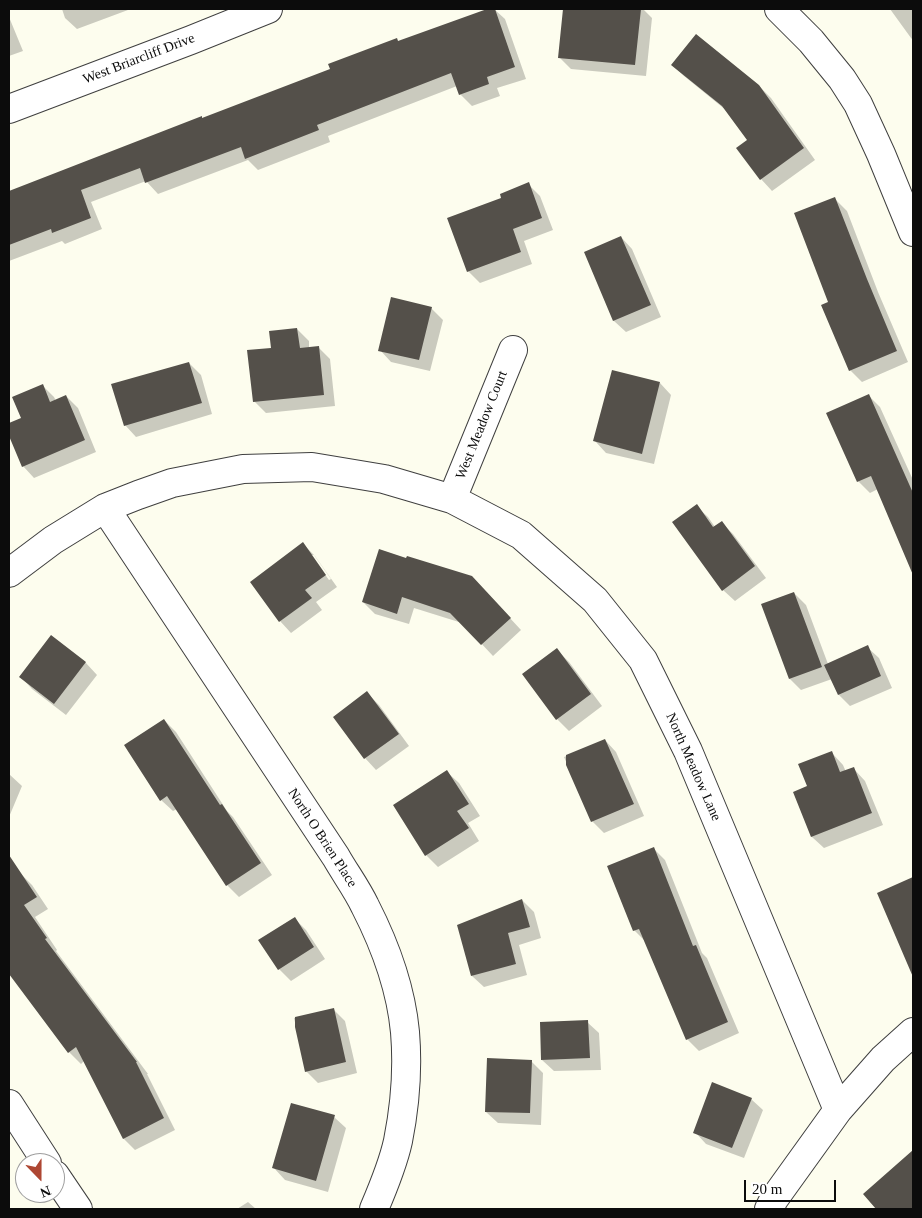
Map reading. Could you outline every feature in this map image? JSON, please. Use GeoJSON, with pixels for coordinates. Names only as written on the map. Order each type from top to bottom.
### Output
{"type":"FeatureCollection","features":[{"type":"Feature","properties":{"kind":"street","name":"West Briarcliff Drive"},"geometry":{"type":"LineString","coordinates":[[9,109],[268,9]]}},
{"type":"Feature","properties":{"kind":"street"},"geometry":{"type":"LineString","coordinates":[[779,9],[811,41],[842,79],[858,104],[913,232]]}},
{"type":"Feature","properties":{"kind":"street","name":"West Meadow Court"},"geometry":{"type":"LineString","coordinates":[[452,499],[513,350]]}},
{"type":"Feature","properties":{"kind":"street","name":"North Meadow Lane"},"geometry":{"type":"LineString","coordinates":[[9,573],[53,540],[105,508],[138,494],[172,483],[243,469],[312,467],[384,479],[452,499],[521,535],[595,600],[643,660],[688,751],[838,1110]]}},
{"type":"Feature","properties":{"kind":"street","name":"North O Brien Place"},"geometry":{"type":"LineString","coordinates":[[105,508],[336,857],[365,905],[386,952],[398,992],[405,1031],[406,1074],[397,1143],[383,1188],[374,1209]]}},
{"type":"Feature","properties":{"kind":"street"},"geometry":{"type":"LineString","coordinates":[[769,1209],[774,1199],[838,1110],[883,1059],[913,1032]]}},
{"type":"Feature","properties":{"kind":"street"},"geometry":{"type":"LineString","coordinates":[[9,1104],[41,1153]]}},
{"type":"Feature","properties":{"kind":"street"},"geometry":{"type":"LineString","coordinates":[[65,1189],[78,1209]]}},
{"type":"Feature","properties":{"kind":"building"},"geometry":{"type":"Polygon","coordinates":[[[487,9],[495,9],[515,67],[487,77],[489,84],[459,95],[451,73],[317,125],[319,130],[245,159],[241,147],[145,183],[140,168],[81,190],[91,218],[52,233],[51,229],[9,245],[9,191],[202,116],[202,118],[330,69],[328,64],[397,38],[398,41],[487,9]]]}},
{"type":"Feature","properties":{"kind":"building"},"geometry":{"type":"Polygon","coordinates":[[[563,9],[641,9],[635,65],[558,58],[563,9]]]}},
{"type":"Feature","properties":{"kind":"building"},"geometry":{"type":"Polygon","coordinates":[[[696,34],[759,85],[804,148],[760,180],[736,148],[747,140],[722,106],[671,65],[696,34]]]}},
{"type":"Feature","properties":{"kind":"building"},"geometry":{"type":"Polygon","coordinates":[[[529,182],[542,218],[513,229],[521,252],[467,272],[447,218],[501,198],[500,194],[529,182]]]}},
{"type":"Feature","properties":{"kind":"building"},"geometry":{"type":"Polygon","coordinates":[[[835,197],[897,351],[849,371],[821,305],[828,302],[794,213],[835,197]]]}},
{"type":"Feature","properties":{"kind":"building"},"geometry":{"type":"Polygon","coordinates":[[[621,236],[651,305],[613,321],[584,252],[621,236]]]}},
{"type":"Feature","properties":{"kind":"building"},"geometry":{"type":"Polygon","coordinates":[[[391,297],[432,307],[419,360],[378,351],[391,297]]]}},
{"type":"Feature","properties":{"kind":"building"},"geometry":{"type":"Polygon","coordinates":[[[297,328],[300,348],[319,346],[324,395],[253,402],[247,350],[271,348],[269,331],[297,328]]]}},
{"type":"Feature","properties":{"kind":"building"},"geometry":{"type":"Polygon","coordinates":[[[189,362],[202,403],[124,426],[111,384],[189,362]]]}},
{"type":"Feature","properties":{"kind":"building"},"geometry":{"type":"Polygon","coordinates":[[[612,370],[660,382],[642,454],[593,441],[612,370]]]}},
{"type":"Feature","properties":{"kind":"building"},"geometry":{"type":"Polygon","coordinates":[[[43,384],[50,402],[66,395],[85,440],[22,467],[9,436],[9,423],[21,418],[12,397],[43,384]]]}},
{"type":"Feature","properties":{"kind":"building"},"geometry":{"type":"Polygon","coordinates":[[[869,394],[913,493],[913,575],[871,476],[857,482],[826,413],[869,394]]]}},
{"type":"Feature","properties":{"kind":"building"},"geometry":{"type":"Polygon","coordinates":[[[697,504],[713,527],[722,521],[755,566],[722,591],[672,522],[697,504]]]}},
{"type":"Feature","properties":{"kind":"building"},"geometry":{"type":"Polygon","coordinates":[[[303,542],[326,575],[305,590],[312,598],[279,622],[250,582],[303,542]]]}},
{"type":"Feature","properties":{"kind":"building"},"geometry":{"type":"Polygon","coordinates":[[[379,549],[472,576],[511,618],[481,645],[450,613],[402,597],[397,614],[362,602],[379,549]]]}},
{"type":"Feature","properties":{"kind":"building"},"geometry":{"type":"Polygon","coordinates":[[[794,592],[822,667],[789,679],[761,604],[794,592]]]}},
{"type":"Feature","properties":{"kind":"building"},"geometry":{"type":"Polygon","coordinates":[[[51,635],[86,662],[54,704],[19,677],[51,635]]]}},
{"type":"Feature","properties":{"kind":"building"},"geometry":{"type":"Polygon","coordinates":[[[868,645],[881,676],[838,695],[824,665],[868,645]]]}},
{"type":"Feature","properties":{"kind":"building"},"geometry":{"type":"Polygon","coordinates":[[[557,648],[591,694],[556,720],[522,674],[557,648]]]}},
{"type":"Feature","properties":{"kind":"building"},"geometry":{"type":"Polygon","coordinates":[[[367,691],[399,734],[364,759],[333,717],[367,691]]]}},
{"type":"Feature","properties":{"kind":"building"},"geometry":{"type":"Polygon","coordinates":[[[164,719],[220,805],[222,804],[261,863],[226,886],[167,796],[160,801],[124,745],[164,719]]]}},
{"type":"Feature","properties":{"kind":"building"},"geometry":{"type":"Polygon","coordinates":[[[605,739],[634,804],[591,822],[566,765],[566,755],[605,739]]]}},
{"type":"Feature","properties":{"kind":"building"},"geometry":{"type":"Polygon","coordinates":[[[832,751],[840,772],[854,767],[872,813],[811,837],[793,792],[807,786],[798,764],[832,751]]]}},
{"type":"Feature","properties":{"kind":"building"},"geometry":{"type":"Polygon","coordinates":[[[447,770],[469,804],[457,811],[469,828],[425,856],[393,805],[447,770]]]}},
{"type":"Feature","properties":{"kind":"building"},"geometry":{"type":"Polygon","coordinates":[[[654,847],[693,946],[696,945],[728,1022],[686,1040],[639,929],[633,931],[607,866],[654,847]]]}},
{"type":"Feature","properties":{"kind":"building"},"geometry":{"type":"Polygon","coordinates":[[[9,855],[37,897],[24,905],[47,938],[45,939],[137,1062],[164,1118],[123,1139],[76,1047],[68,1053],[9,974],[9,855]]]}},
{"type":"Feature","properties":{"kind":"building"},"geometry":{"type":"Polygon","coordinates":[[[913,877],[913,977],[877,893],[913,877]]]}},
{"type":"Feature","properties":{"kind":"building"},"geometry":{"type":"Polygon","coordinates":[[[522,899],[530,927],[508,933],[516,964],[471,976],[457,925],[522,899]]]}},
{"type":"Feature","properties":{"kind":"building"},"geometry":{"type":"Polygon","coordinates":[[[295,917],[314,947],[278,970],[258,940],[295,917]]]}},
{"type":"Feature","properties":{"kind":"building"},"geometry":{"type":"Polygon","coordinates":[[[334,1008],[346,1062],[305,1072],[295,1027],[295,1017],[334,1008]]]}},
{"type":"Feature","properties":{"kind":"building"},"geometry":{"type":"Polygon","coordinates":[[[588,1020],[590,1058],[541,1060],[540,1022],[588,1020]]]}},
{"type":"Feature","properties":{"kind":"building"},"geometry":{"type":"Polygon","coordinates":[[[487,1058],[532,1060],[530,1113],[485,1112],[487,1058]]]}},
{"type":"Feature","properties":{"kind":"building"},"geometry":{"type":"Polygon","coordinates":[[[712,1082],[752,1098],[732,1148],[693,1133],[712,1082]]]}},
{"type":"Feature","properties":{"kind":"building"},"geometry":{"type":"Polygon","coordinates":[[[291,1103],[335,1115],[316,1181],[272,1168],[291,1103]]]}},
{"type":"Feature","properties":{"kind":"building"},"geometry":{"type":"Polygon","coordinates":[[[913,1150],[913,1209],[876,1209],[863,1194],[913,1150]]]}}]}
